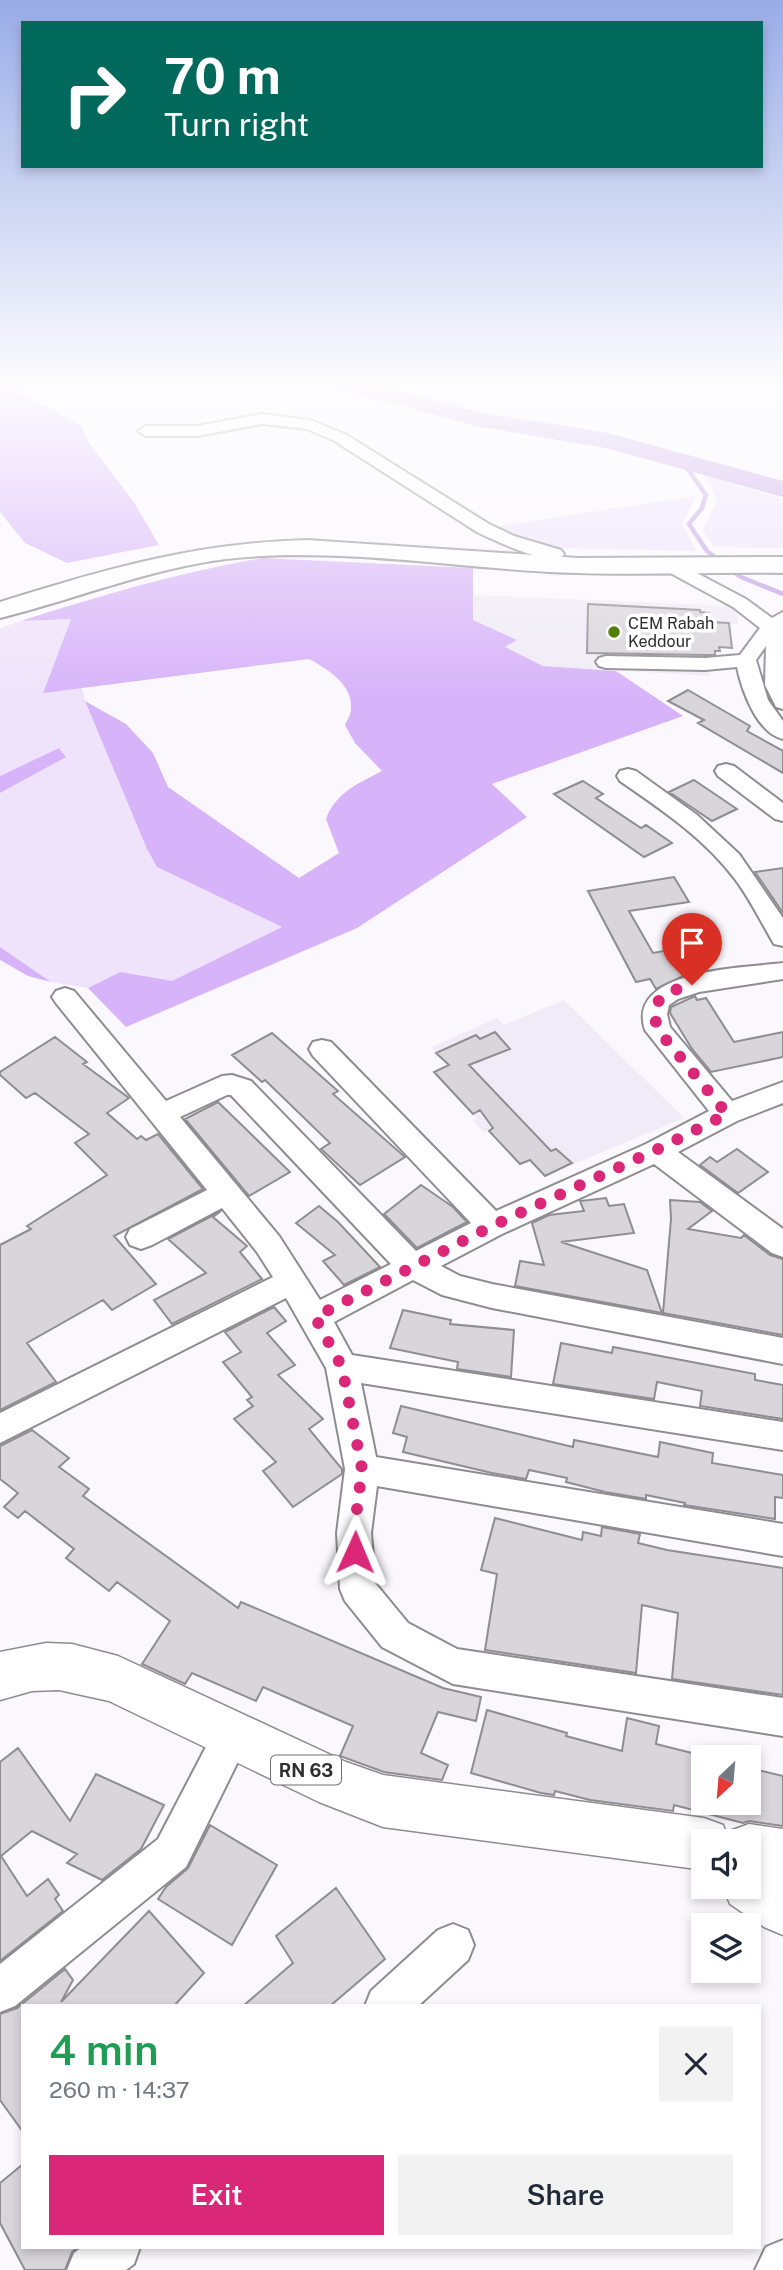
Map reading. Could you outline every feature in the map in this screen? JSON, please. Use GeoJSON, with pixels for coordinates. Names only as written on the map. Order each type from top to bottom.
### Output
{"type":"FeatureCollection","features":[{"type":"Feature","properties":{"kind":"highway"},"geometry":{"type":"LineString","coordinates":[[0,598],[137,557],[195,546],[255,539],[346,539],[686,563]]}},
{"type":"Feature","properties":{"kind":"highway"},"geometry":{"type":"LineString","coordinates":[[0,610],[143,566],[258,550],[346,548],[582,565],[753,561],[783,557]]}},
{"type":"Feature","properties":{"kind":"highway"},"geometry":{"type":"LineString","coordinates":[[753,561],[783,565]]}},
{"type":"Feature","properties":{"kind":"main road","name":"RN 63"},"geometry":{"type":"LineString","coordinates":[[0,1676],[29,1667],[56,1664],[90,1670],[118,1680],[337,1784],[383,1801],[691,1842]]}},
{"type":"Feature","properties":{"kind":"main road","name":"RN 63"},"geometry":{"type":"LineString","coordinates":[[628,1834],[691,1858]]}},
{"type":"Feature","properties":{"kind":"main road"},"geometry":{"type":"LineString","coordinates":[[761,1852],[783,1855]]}},
{"type":"Feature","properties":{"kind":"main road"},"geometry":{"type":"LineString","coordinates":[[761,1893],[783,1908]]}},
{"type":"Feature","properties":{"kind":"street"},"geometry":{"type":"LineString","coordinates":[[418,487],[493,533],[555,554]]}},
{"type":"Feature","properties":{"kind":"street"},"geometry":{"type":"LineString","coordinates":[[686,563],[692,581],[777,622]]}},
{"type":"Feature","properties":{"kind":"street"},"geometry":{"type":"LineString","coordinates":[[777,622],[758,641],[746,660],[755,699],[783,733]]}},
{"type":"Feature","properties":{"kind":"street"},"geometry":{"type":"LineString","coordinates":[[777,622],[774,682],[783,703]]}},
{"type":"Feature","properties":{"kind":"street"},"geometry":{"type":"LineString","coordinates":[[606,662],[705,664],[746,660]]}},
{"type":"Feature","properties":{"kind":"street"},"geometry":{"type":"LineString","coordinates":[[726,771],[783,814]]}},
{"type":"Feature","properties":{"kind":"street"},"geometry":{"type":"LineString","coordinates":[[628,776],[696,824],[714,841],[743,874],[783,938]]}},
{"type":"Feature","properties":{"kind":"street"},"geometry":{"type":"LineString","coordinates":[[727,1114],[658,1030],[653,1015],[658,1000],[672,990],[783,971]]}},
{"type":"Feature","properties":{"kind":"street"},"geometry":{"type":"LineString","coordinates":[[65,998],[268,1244],[315,1317],[342,1367],[362,1469],[354,1533],[358,1589],[395,1635],[453,1666],[783,1717]]}},
{"type":"Feature","properties":{"kind":"street"},"geometry":{"type":"LineString","coordinates":[[322,1049],[492,1226]]}},
{"type":"Feature","properties":{"kind":"street"},"geometry":{"type":"LineString","coordinates":[[162,1114],[222,1086],[241,1088],[412,1266],[453,1286],[492,1296],[783,1351]]}},
{"type":"Feature","properties":{"kind":"street"},"geometry":{"type":"LineString","coordinates":[[315,1317],[492,1226],[727,1114],[783,1092]]}},
{"type":"Feature","properties":{"kind":"street"},"geometry":{"type":"LineString","coordinates":[[656,1150],[783,1245]]}},
{"type":"Feature","properties":{"kind":"street"},"geometry":{"type":"LineString","coordinates":[[141,1237],[226,1193]]}},
{"type":"Feature","properties":{"kind":"street"},"geometry":{"type":"LineString","coordinates":[[0,1429],[292,1281]]}},
{"type":"Feature","properties":{"kind":"street"},"geometry":{"type":"LineString","coordinates":[[342,1367],[783,1436]]}},
{"type":"Feature","properties":{"kind":"street"},"geometry":{"type":"LineString","coordinates":[[362,1469],[783,1540]]}},
{"type":"Feature","properties":{"kind":"street"},"geometry":{"type":"LineString","coordinates":[[0,1991],[172,1853],[232,1735]]}},
{"type":"Feature","properties":{"kind":"street"},"geometry":{"type":"LineString","coordinates":[[388,2004],[453,1945]]}},
{"type":"Feature","properties":{"kind":"street"},"geometry":{"type":"LineString","coordinates":[[91,2270],[115,2249]]}},
{"type":"Feature","properties":{"kind":"street"},"geometry":{"type":"LineString","coordinates":[[779,2270],[783,2264]]}},
{"type":"Feature","properties":{"kind":"shaded area"},"geometry":{"type":"Polygon","coordinates":[[[0,487],[122,487],[159,545],[67,563],[25,543],[0,512],[0,487]]]}},
{"type":"Feature","properties":{"kind":"shaded area"},"geometry":{"type":"Polygon","coordinates":[[[710,487],[743,487],[783,499],[783,548],[714,547],[703,531],[717,499],[710,487]]]}},
{"type":"Feature","properties":{"kind":"shaded area"},"geometry":{"type":"Polygon","coordinates":[[[696,496],[682,524],[697,551],[551,548],[492,527],[696,496]]]}},
{"type":"Feature","properties":{"kind":"shaded area"},"geometry":{"type":"Polygon","coordinates":[[[262,558],[473,568],[473,620],[517,640],[505,647],[543,666],[616,671],[683,716],[492,784],[527,817],[357,928],[126,1027],[88,988],[120,972],[172,981],[282,927],[157,867],[85,701],[126,724],[153,753],[168,787],[299,878],[339,853],[326,819],[335,802],[349,790],[382,771],[355,743],[345,725],[351,709],[348,692],[338,678],[309,659],[43,693],[71,619],[21,621],[140,585],[262,558]]]}},
{"type":"Feature","properties":{"kind":"shaded area","name":"CEM Rabah Keddour"},"geometry":{"type":"Polygon","coordinates":[[[474,595],[736,606],[738,624],[729,624],[732,648],[720,647],[720,651],[715,651],[715,657],[706,657],[709,676],[543,666],[504,646],[516,640],[473,621],[474,595]]]}},
{"type":"Feature","properties":{"kind":"shaded area"},"geometry":{"type":"Polygon","coordinates":[[[71,619],[43,692],[82,688],[147,849],[157,867],[282,927],[172,982],[120,972],[88,988],[51,982],[0,947],[0,793],[66,756],[59,748],[0,776],[0,628],[21,621],[71,619]]]}},
{"type":"Feature","properties":{"kind":"shaded area"},"geometry":{"type":"Polygon","coordinates":[[[59,748],[66,757],[0,793],[0,776],[59,748]]]}},
{"type":"Feature","properties":{"kind":"shaded area"},"geometry":{"type":"Polygon","coordinates":[[[0,947],[51,982],[28,976],[0,960],[0,947]]]}},
{"type":"Feature","properties":{"kind":"shaded area"},"geometry":{"type":"Polygon","coordinates":[[[564,1000],[684,1118],[545,1176],[530,1160],[520,1164],[488,1130],[484,1132],[473,1121],[477,1119],[434,1072],[448,1065],[432,1047],[497,1018],[504,1025],[564,1000]]]}},
{"type":"Feature","properties":{"kind":"building"},"geometry":{"type":"Polygon","coordinates":[[[588,604],[700,610],[709,613],[710,622],[729,623],[732,648],[719,647],[720,651],[715,651],[715,655],[587,653],[588,604]]]}},
{"type":"Feature","properties":{"kind":"building"},"geometry":{"type":"Polygon","coordinates":[[[688,690],[750,726],[747,731],[783,751],[783,773],[698,723],[704,720],[668,701],[688,690]]]}},
{"type":"Feature","properties":{"kind":"building"},"geometry":{"type":"Polygon","coordinates":[[[694,780],[737,809],[712,821],[669,792],[694,780]]]}},
{"type":"Feature","properties":{"kind":"building"},"geometry":{"type":"Polygon","coordinates":[[[583,781],[603,794],[596,798],[641,828],[646,825],[672,843],[644,857],[554,794],[583,781]]]}},
{"type":"Feature","properties":{"kind":"building"},"geometry":{"type":"Polygon","coordinates":[[[783,868],[783,913],[755,872],[783,868]]]}},
{"type":"Feature","properties":{"kind":"building"},"geometry":{"type":"Polygon","coordinates":[[[674,877],[689,902],[629,911],[653,953],[669,950],[683,976],[656,989],[650,979],[636,982],[588,891],[674,877]]]}},
{"type":"Feature","properties":{"kind":"building"},"geometry":{"type":"Polygon","coordinates":[[[695,996],[697,1000],[706,998],[734,1042],[783,1032],[783,1057],[711,1072],[692,1049],[670,1013],[671,1007],[695,996]]]}},
{"type":"Feature","properties":{"kind":"building"},"geometry":{"type":"Polygon","coordinates":[[[495,1032],[510,1049],[469,1065],[551,1151],[556,1149],[572,1163],[545,1176],[530,1160],[520,1164],[489,1131],[493,1128],[480,1110],[473,1114],[434,1072],[449,1065],[436,1053],[476,1035],[480,1039],[495,1032]]]}},
{"type":"Feature","properties":{"kind":"building"},"geometry":{"type":"Polygon","coordinates":[[[272,1033],[338,1091],[333,1094],[405,1157],[360,1185],[321,1149],[330,1143],[265,1080],[262,1082],[232,1055],[272,1033]]]}},
{"type":"Feature","properties":{"kind":"building"},"geometry":{"type":"Polygon","coordinates":[[[55,1037],[87,1062],[83,1064],[129,1098],[107,1113],[137,1139],[141,1136],[146,1140],[158,1134],[203,1189],[114,1236],[156,1284],[112,1310],[103,1300],[27,1343],[56,1382],[0,1410],[0,1245],[31,1229],[27,1226],[107,1175],[75,1143],[89,1134],[35,1093],[26,1098],[0,1075],[0,1072],[55,1037]]]}},
{"type":"Feature","properties":{"kind":"building"},"geometry":{"type":"Polygon","coordinates":[[[218,1102],[290,1172],[249,1196],[185,1119],[218,1102]]]}},
{"type":"Feature","properties":{"kind":"building"},"geometry":{"type":"Polygon","coordinates":[[[737,1149],[768,1172],[738,1193],[700,1165],[710,1157],[717,1162],[737,1149]]]}},
{"type":"Feature","properties":{"kind":"building"},"geometry":{"type":"Polygon","coordinates":[[[421,1185],[453,1207],[467,1222],[417,1248],[384,1214],[421,1185]]]}},
{"type":"Feature","properties":{"kind":"building"},"geometry":{"type":"Polygon","coordinates":[[[606,1198],[609,1206],[624,1204],[634,1233],[561,1242],[647,1270],[662,1313],[515,1286],[520,1261],[544,1265],[532,1223],[549,1215],[584,1211],[580,1201],[606,1198]]]}},
{"type":"Feature","properties":{"kind":"building"},"geometry":{"type":"Polygon","coordinates":[[[670,1200],[700,1202],[712,1211],[688,1229],[741,1238],[744,1235],[770,1255],[783,1259],[783,1335],[663,1313],[671,1219],[670,1200]]]}},
{"type":"Feature","properties":{"kind":"building"},"geometry":{"type":"Polygon","coordinates":[[[319,1206],[338,1222],[380,1267],[344,1285],[323,1261],[335,1255],[296,1223],[319,1206]]]}},
{"type":"Feature","properties":{"kind":"building"},"geometry":{"type":"Polygon","coordinates":[[[221,1211],[213,1217],[247,1246],[240,1252],[262,1279],[172,1324],[154,1300],[206,1273],[168,1239],[221,1211]]]}},
{"type":"Feature","properties":{"kind":"building"},"geometry":{"type":"Polygon","coordinates":[[[274,1307],[286,1321],[267,1333],[295,1365],[278,1375],[323,1419],[309,1429],[342,1469],[342,1474],[293,1507],[263,1471],[276,1462],[234,1419],[253,1406],[247,1400],[252,1397],[223,1362],[241,1352],[225,1332],[274,1307]]]}},
{"type":"Feature","properties":{"kind":"building"},"geometry":{"type":"Polygon","coordinates":[[[403,1310],[451,1320],[450,1324],[514,1330],[511,1377],[457,1369],[458,1362],[390,1348],[403,1310]]]}},
{"type":"Feature","properties":{"kind":"building"},"geometry":{"type":"Polygon","coordinates":[[[561,1343],[612,1353],[613,1347],[755,1374],[755,1380],[783,1385],[783,1419],[700,1406],[702,1391],[657,1382],[654,1399],[553,1384],[561,1343]]]}},
{"type":"Feature","properties":{"kind":"building"},"geometry":{"type":"Polygon","coordinates":[[[401,1406],[573,1447],[574,1440],[658,1457],[660,1442],[713,1453],[712,1463],[783,1475],[783,1498],[775,1497],[775,1519],[684,1505],[685,1503],[646,1495],[646,1499],[605,1492],[566,1482],[567,1478],[529,1470],[526,1479],[492,1473],[403,1452],[407,1437],[393,1433],[401,1406]]]}},
{"type":"Feature","properties":{"kind":"building"},"geometry":{"type":"Polygon","coordinates":[[[32,1430],[69,1458],[59,1467],[89,1489],[83,1496],[238,1608],[241,1602],[443,1688],[481,1697],[476,1721],[438,1712],[421,1753],[448,1765],[442,1780],[384,1772],[340,1756],[353,1726],[263,1687],[256,1701],[192,1673],[185,1684],[142,1664],[170,1621],[117,1582],[109,1591],[66,1558],[74,1549],[25,1511],[18,1518],[4,1507],[18,1493],[0,1479],[0,1446],[32,1430]]]}},
{"type":"Feature","properties":{"kind":"building"},"geometry":{"type":"Polygon","coordinates":[[[495,1518],[582,1540],[583,1532],[601,1536],[602,1527],[640,1534],[638,1543],[667,1550],[783,1568],[783,1695],[672,1679],[678,1613],[642,1605],[636,1673],[485,1650],[497,1574],[481,1570],[495,1518]]]}},
{"type":"Feature","properties":{"kind":"building"},"geometry":{"type":"Polygon","coordinates":[[[487,1710],[622,1751],[627,1718],[659,1726],[656,1744],[691,1753],[691,1809],[674,1805],[673,1811],[590,1800],[555,1791],[554,1795],[541,1793],[471,1773],[487,1710]]]}},
{"type":"Feature","properties":{"kind":"building"},"geometry":{"type":"Polygon","coordinates":[[[18,1748],[70,1821],[96,1774],[164,1805],[141,1849],[102,1880],[67,1863],[77,1854],[32,1831],[1,1856],[27,1896],[48,1879],[59,1895],[55,1899],[63,1911],[0,1961],[0,1762],[18,1748]]]}},
{"type":"Feature","properties":{"kind":"building"},"geometry":{"type":"Polygon","coordinates":[[[761,1771],[783,1776],[783,1826],[749,1821],[743,1823],[712,1815],[761,1815],[761,1771]]]}},
{"type":"Feature","properties":{"kind":"building"},"geometry":{"type":"Polygon","coordinates":[[[210,1825],[277,1865],[232,1945],[158,1899],[166,1887],[188,1868],[210,1825]]]}},
{"type":"Feature","properties":{"kind":"building"},"geometry":{"type":"Polygon","coordinates":[[[336,1888],[385,1959],[332,2004],[245,2004],[293,1963],[276,1936],[336,1888]]]}},
{"type":"Feature","properties":{"kind":"building"},"geometry":{"type":"Polygon","coordinates":[[[149,1911],[204,1973],[176,2004],[22,2004],[65,1969],[73,1980],[61,2002],[149,1911]]]}},
{"type":"Feature","properties":{"kind":"building"},"geometry":{"type":"Polygon","coordinates":[[[21,2005],[21,2129],[0,2100],[0,2014],[21,2005]]]}},
{"type":"Feature","properties":{"kind":"building"},"geometry":{"type":"Polygon","coordinates":[[[21,2166],[21,2249],[76,2249],[65,2270],[25,2270],[0,2223],[0,2183],[21,2166]]]}},
{"type":"Feature","properties":{"kind":"waterway"},"geometry":{"type":"LineString","coordinates":[[700,487],[706,495],[702,508],[689,524],[707,551],[721,562]]}},
{"type":"Feature","properties":{"kind":"waterway"},"geometry":{"type":"LineString","coordinates":[[775,487],[783,489]]}},
{"type":"Feature","properties":{"kind":"waterway"},"geometry":{"type":"LineString","coordinates":[[730,569],[741,577],[783,594]]}},
{"type":"Feature","properties":{"kind":"place","name":"CEM Rabah Keddour"},"geometry":{"type":"Point","coordinates":[614,632]}},
{"type":"Feature","properties":{"kind":"route"},"geometry":{"type":"LineString","coordinates":[[355,1552],[354,1533],[362,1469],[342,1367],[315,1317],[492,1226],[727,1114],[658,1030],[653,1015],[658,1000],[672,990],[692,985]]}}]}
